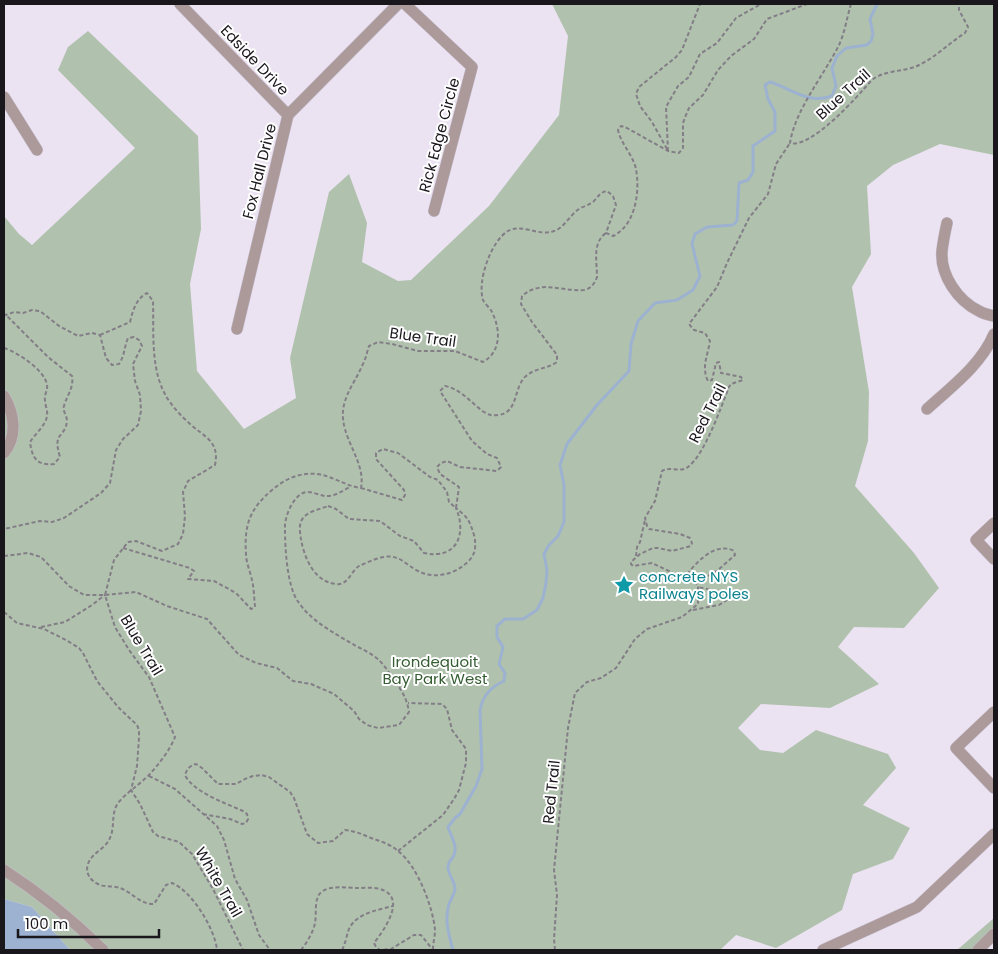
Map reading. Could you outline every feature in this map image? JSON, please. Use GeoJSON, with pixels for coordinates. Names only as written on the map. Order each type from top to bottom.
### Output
{"type":"FeatureCollection","features":[{"type":"Feature","properties":{"kind":"street","name":"Fox Hall Drive"},"geometry":{"type":"LineString","coordinates":[[237,329],[288,115],[398,4]]}},
{"type":"Feature","properties":{"kind":"street","name":"Rick Edge Circle"},"geometry":{"type":"LineString","coordinates":[[405,4],[472,67],[434,211]]}},
{"type":"Feature","properties":{"kind":"street","name":"Edside Drive"},"geometry":{"type":"LineString","coordinates":[[186,6],[288,115]]}},
{"type":"Feature","properties":{"kind":"street"},"geometry":{"type":"LineString","coordinates":[[4,96],[37,150]]}},
{"type":"Feature","properties":{"kind":"street"},"geometry":{"type":"LineString","coordinates":[[947,224],[942,252],[947,276],[952,286],[969,305],[980,312],[994,316]]}},
{"type":"Feature","properties":{"kind":"street"},"geometry":{"type":"LineString","coordinates":[[927,409],[979,360],[990,345],[994,334]]}},
{"type":"Feature","properties":{"kind":"street"},"geometry":{"type":"LineString","coordinates":[[4,396],[11,410],[13,423],[12,437],[4,452]]}},
{"type":"Feature","properties":{"kind":"street"},"geometry":{"type":"LineString","coordinates":[[994,523],[976,540],[994,559]]}},
{"type":"Feature","properties":{"kind":"street"},"geometry":{"type":"LineString","coordinates":[[994,712],[956,748],[994,788]]}},
{"type":"Feature","properties":{"kind":"street"},"geometry":{"type":"LineString","coordinates":[[822,950],[917,907],[994,834]]}},
{"type":"Feature","properties":{"kind":"street"},"geometry":{"type":"LineString","coordinates":[[4,870],[46,899],[103,950]]}},
{"type":"Feature","properties":{"kind":"street"},"geometry":{"type":"LineString","coordinates":[[978,950],[994,934]]}},
{"type":"Feature","properties":{"kind":"path"},"geometry":{"type":"LineString","coordinates":[[668,151],[652,122],[640,106],[636,94],[639,87],[682,50],[700,4]]}},
{"type":"Feature","properties":{"kind":"path"},"geometry":{"type":"LineString","coordinates":[[668,151],[666,107],[678,86],[690,77],[700,54],[717,43],[736,18],[761,4]]}},
{"type":"Feature","properties":{"kind":"path"},"geometry":{"type":"LineString","coordinates":[[123,548],[190,568],[194,573],[188,579],[214,581],[236,592],[251,609],[254,608],[252,581],[246,555],[249,520],[258,503],[286,479],[318,474],[350,487],[361,488],[402,500],[405,495],[404,490],[376,459],[376,453],[383,449],[398,453],[430,477],[438,480],[447,492],[449,502],[456,508],[469,520],[476,550],[470,561],[456,572],[426,575],[401,558],[386,556],[357,567],[353,575],[337,585],[326,581],[310,566],[304,554],[300,524],[304,517],[328,506],[336,509],[349,519],[380,521],[400,536],[414,540],[424,553],[439,555],[456,546],[461,536],[456,508],[459,487],[440,474],[437,467],[447,461],[460,467],[486,470],[497,471],[501,467],[497,458],[487,454],[472,441],[440,391],[445,386],[453,388],[484,412],[492,416],[503,414],[511,409],[518,387],[525,376],[537,370],[549,368],[557,362],[557,355],[521,304],[522,296],[534,288],[558,287],[584,290],[596,281],[596,245],[600,237],[606,232],[613,236],[618,233],[635,209],[636,168],[620,139],[618,130],[621,126],[627,128],[668,151],[679,153],[683,148],[683,123],[686,115],[703,95],[718,70],[731,56],[754,39],[767,19],[806,4]]}},
{"type":"Feature","properties":{"kind":"path","name":"Blue Trail"},"geometry":{"type":"LineString","coordinates":[[851,4],[840,43],[807,102],[790,143],[796,145],[818,132],[843,112],[872,80],[882,75],[906,70],[918,65],[965,34],[968,26],[959,10],[959,4]]}},
{"type":"Feature","properties":{"kind":"path","name":"Red Trail"},"geometry":{"type":"LineString","coordinates":[[645,518],[655,501],[662,471],[666,468],[682,469],[688,467],[711,432],[729,387],[731,384],[743,380],[738,376],[721,373],[720,362],[716,363],[712,380],[708,381],[704,370],[710,341],[705,333],[694,330],[690,324],[717,288],[749,218],[768,194],[776,164],[790,143]]}},
{"type":"Feature","properties":{"kind":"path","name":"Blue Trail"},"geometry":{"type":"LineString","coordinates":[[361,488],[360,469],[344,428],[343,411],[346,394],[364,363],[370,346],[378,342],[418,351],[455,351],[483,362],[490,358],[497,348],[498,342],[499,332],[493,313],[483,300],[483,287],[488,258],[500,239],[509,230],[521,229],[553,232],[580,208],[592,204],[602,192],[607,190],[613,196],[616,204],[606,232]]}},
{"type":"Feature","properties":{"kind":"path"},"geometry":{"type":"LineString","coordinates":[[4,348],[27,361],[43,376],[48,386],[44,397],[47,416],[30,442],[36,459],[45,465],[54,464],[60,457],[56,446],[57,440],[67,422],[63,409],[73,383],[72,376],[48,357],[5,315],[14,312],[40,311],[59,326],[78,336],[92,333],[100,335],[130,322],[134,306],[141,296],[147,293],[152,301],[155,365],[166,396],[188,422],[212,441],[217,454],[215,465],[188,481],[183,492],[185,516],[183,534],[178,544],[162,551],[136,541],[128,542],[114,560],[105,595],[92,606],[65,622],[38,628]]}},
{"type":"Feature","properties":{"kind":"path"},"geometry":{"type":"LineString","coordinates":[[4,529],[40,521],[52,522],[64,518],[101,493],[110,483],[116,450],[123,439],[138,425],[141,411],[140,395],[135,381],[133,364],[142,346],[134,336],[128,338],[124,347],[125,356],[119,364],[112,365],[106,358],[100,335]]}},
{"type":"Feature","properties":{"kind":"path"},"geometry":{"type":"LineString","coordinates":[[4,556],[28,553],[41,557],[69,586],[84,594],[105,595],[136,592],[167,606],[207,619],[239,654],[256,663],[277,668],[293,681],[311,684],[334,694],[354,711],[366,725],[378,728],[400,725],[409,712],[406,696],[378,659],[330,630],[297,602],[290,579],[285,548],[285,524],[294,501],[302,493],[311,492],[326,496],[336,495],[350,487]]}},
{"type":"Feature","properties":{"kind":"path"},"geometry":{"type":"LineString","coordinates":[[636,556],[645,518]]}},
{"type":"Feature","properties":{"kind":"path"},"geometry":{"type":"LineString","coordinates":[[645,518],[646,526],[650,529],[680,534],[690,538],[692,543],[688,548],[672,551],[652,548],[636,556],[631,564],[633,566],[652,563],[675,574],[687,574],[697,583],[698,587],[698,604],[690,610]]}},
{"type":"Feature","properties":{"kind":"path"},"geometry":{"type":"LineString","coordinates":[[687,574],[697,562],[711,552],[729,549],[734,551],[735,555],[725,565],[697,583]]}},
{"type":"Feature","properties":{"kind":"path","name":"Red Trail"},"geometry":{"type":"LineString","coordinates":[[555,950],[557,895],[554,870],[568,728],[574,698],[576,693],[587,682],[601,678],[616,668],[635,639],[647,629],[682,617],[690,610],[713,606],[727,600],[724,593],[698,587]]}},
{"type":"Feature","properties":{"kind":"path","name":"Blue Trail"},"geometry":{"type":"LineString","coordinates":[[105,595],[115,627],[149,677],[174,736],[172,743],[148,776],[117,805],[112,815],[114,827],[109,842],[94,854],[87,866],[89,876],[96,884],[119,887],[148,904],[154,904],[166,885],[172,883],[178,885],[191,898],[212,929],[217,950]]}},
{"type":"Feature","properties":{"kind":"path"},"geometry":{"type":"LineString","coordinates":[[4,612],[17,623],[56,634],[78,648],[83,653],[96,681],[118,707],[137,725],[139,730],[137,766],[131,790]]}},
{"type":"Feature","properties":{"kind":"path"},"geometry":{"type":"LineString","coordinates":[[398,850],[442,815],[459,790],[466,763],[466,749],[452,730],[447,709],[442,704],[408,703]]}},
{"type":"Feature","properties":{"kind":"path"},"geometry":{"type":"LineString","coordinates":[[203,814],[230,819],[242,824],[246,823],[248,819],[247,814],[242,810],[196,788],[188,780],[185,775],[187,769],[191,765],[196,764],[218,784],[236,784],[245,779],[261,775],[277,781],[294,798],[306,834],[318,843],[333,841],[345,830],[354,831],[398,850],[423,887],[432,912],[435,931],[432,950]]}},
{"type":"Feature","properties":{"kind":"path"},"geometry":{"type":"LineString","coordinates":[[148,776],[174,789],[217,826],[224,840],[235,879],[247,900],[259,936],[270,950]]}},
{"type":"Feature","properties":{"kind":"path","name":"White Trail"},"geometry":{"type":"LineString","coordinates":[[131,790],[153,832],[158,836],[179,842],[192,854],[213,889],[243,950]]}},
{"type":"Feature","properties":{"kind":"path"},"geometry":{"type":"LineString","coordinates":[[301,950],[307,943],[313,929],[318,896],[322,891],[337,888],[382,889],[387,893],[393,906],[392,914],[374,943],[380,950],[392,949],[414,935],[421,936],[432,950]]}},
{"type":"Feature","properties":{"kind":"path"},"geometry":{"type":"LineString","coordinates":[[342,950],[347,940],[348,929],[355,920],[367,913],[393,906]]}},
{"type":"Feature","properties":{"kind":"green space","name":"Irondequoit Bay Park West"},"geometry":{"type":"Polygon","coordinates":[[[552,4],[994,4],[994,155],[940,144],[893,165],[867,186],[871,254],[852,287],[869,392],[868,441],[855,486],[914,553],[939,588],[904,628],[854,627],[838,647],[879,684],[830,708],[761,704],[738,728],[760,750],[783,753],[816,730],[888,754],[896,768],[863,805],[910,828],[893,859],[853,874],[842,910],[776,948],[736,935],[720,950],[70,950],[32,907],[4,899],[4,216],[19,234],[32,245],[135,148],[58,70],[68,47],[88,31],[198,136],[201,229],[190,284],[197,371],[244,429],[296,398],[290,358],[329,192],[349,174],[367,223],[362,262],[398,281],[411,280],[489,206],[559,115],[568,36],[552,4]]]}},
{"type":"Feature","properties":{"kind":"green space"},"geometry":{"type":"Polygon","coordinates":[[[994,918],[994,934],[978,950],[957,950],[994,918]]]}},
{"type":"Feature","properties":{"kind":"water"},"geometry":{"type":"Polygon","coordinates":[[[4,899],[32,907],[70,950],[4,950],[4,899]]]}},
{"type":"Feature","properties":{"kind":"waterway"},"geometry":{"type":"LineString","coordinates":[[453,950],[447,916],[455,889],[448,867],[455,850],[448,827],[460,814],[476,786],[482,769],[481,705],[488,692],[504,681],[505,673],[499,664],[503,647],[497,637],[497,626],[505,619],[523,619],[537,610],[543,598],[547,570],[544,554],[549,545],[558,536],[564,522],[564,485],[560,465],[567,444],[597,405],[629,371],[631,344],[638,321],[655,303],[677,300],[693,290],[700,276],[692,244],[695,234],[707,227],[733,225],[737,221],[739,183],[748,180],[753,172],[753,146],[775,131],[775,112],[768,99],[765,85],[770,82],[808,97],[824,98],[832,96],[836,86],[832,68],[837,56],[846,48],[867,45],[871,41],[873,34],[870,19],[877,4]]}},
{"type":"Feature","properties":{"kind":"place","name":"concrete NYS Railways poles"},"geometry":{"type":"Point","coordinates":[624,585]}}]}
